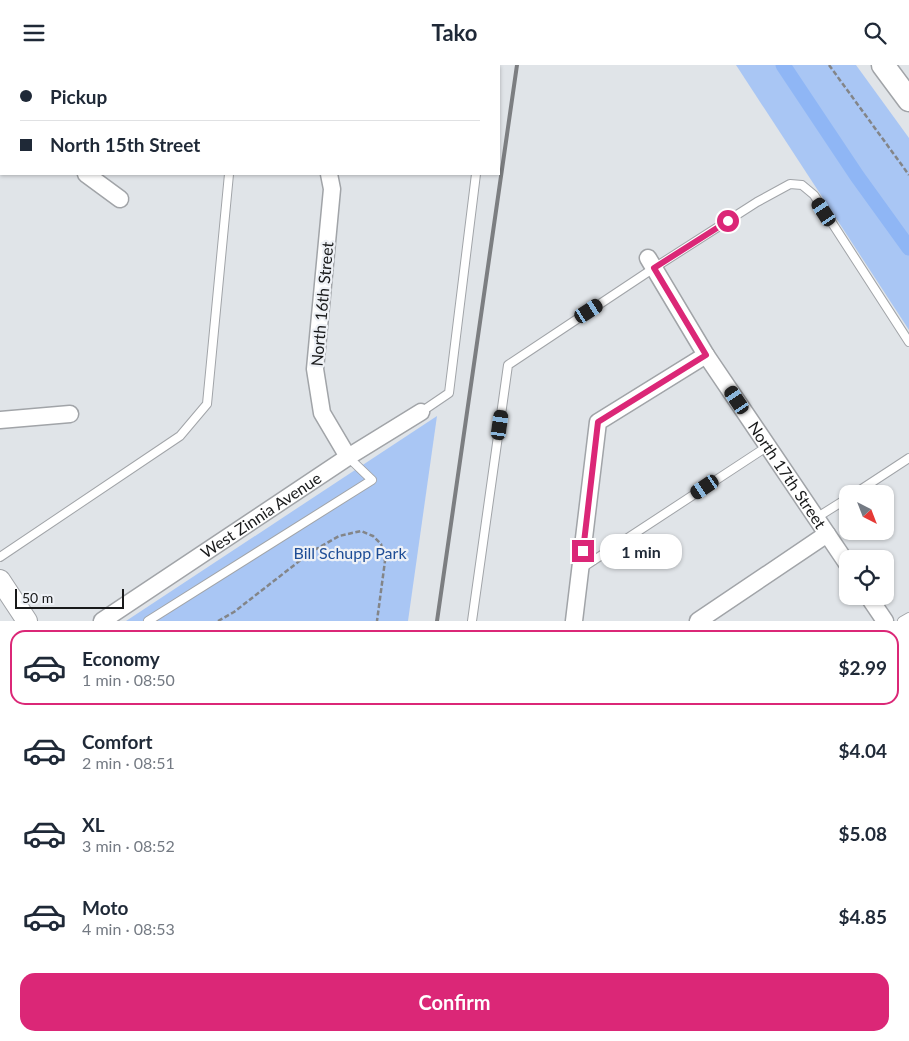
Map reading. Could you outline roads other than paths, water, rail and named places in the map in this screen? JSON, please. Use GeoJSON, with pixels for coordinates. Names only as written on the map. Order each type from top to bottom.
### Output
{"type":"FeatureCollection","features":[{"type":"Feature","properties":{"kind":"main road"},"geometry":{"type":"LineString","coordinates":[[883,65],[909,101]]}},
{"type":"Feature","properties":{"kind":"street"},"geometry":{"type":"LineString","coordinates":[[87,175],[120,199]]}},
{"type":"Feature","properties":{"kind":"street","name":"North 16th Street"},"geometry":{"type":"LineString","coordinates":[[329,175],[332,189],[315,369],[322,413],[348,457]]}},
{"type":"Feature","properties":{"kind":"street","name":"North 17th Street"},"geometry":{"type":"LineString","coordinates":[[651,263],[706,355],[839,552]]}},
{"type":"Feature","properties":{"kind":"street"},"geometry":{"type":"LineString","coordinates":[[574,621],[598,422],[706,355]]}},
{"type":"Feature","properties":{"kind":"street","name":"West Zinnia Avenue"},"geometry":{"type":"LineString","coordinates":[[102,621],[348,457],[421,412]]}},
{"type":"Feature","properties":{"kind":"street"},"geometry":{"type":"LineString","coordinates":[[0,421],[70,414]]}},
{"type":"Feature","properties":{"kind":"street"},"geometry":{"type":"LineString","coordinates":[[698,621],[827,534]]}},
{"type":"Feature","properties":{"kind":"street"},"geometry":{"type":"LineString","coordinates":[[0,580],[27,621]]}},
{"type":"Feature","properties":{"kind":"street"},"geometry":{"type":"LineString","coordinates":[[874,605],[884,621]]}},
{"type":"Feature","properties":{"kind":"lane"},"geometry":{"type":"LineString","coordinates":[[0,557],[180,437],[207,404],[229,175]]}},
{"type":"Feature","properties":{"kind":"lane"},"geometry":{"type":"LineString","coordinates":[[421,412],[449,393],[476,175]]}},
{"type":"Feature","properties":{"kind":"lane"},"geometry":{"type":"LineString","coordinates":[[472,621],[508,365],[651,263],[790,184],[802,185],[814,195],[909,342]]}},
{"type":"Feature","properties":{"kind":"lane"},"geometry":{"type":"LineString","coordinates":[[581,569],[768,446]]}},
{"type":"Feature","properties":{"kind":"lane"},"geometry":{"type":"LineString","coordinates":[[148,621],[372,480],[348,457]]}},
{"type":"Feature","properties":{"kind":"lane"},"geometry":{"type":"LineString","coordinates":[[868,485],[909,458]]}},
{"type":"Feature","properties":{"kind":"lane"},"geometry":{"type":"LineString","coordinates":[[816,518],[839,504]]}},
{"type":"Feature","properties":{"kind":"lane"},"geometry":{"type":"LineString","coordinates":[[902,621],[909,617]]}},
{"type":"Feature","properties":{"kind":"waterway"},"geometry":{"type":"LineString","coordinates":[[783,65],[857,176],[909,248]]}},
{"type":"Feature","properties":{"kind":"railway"},"geometry":{"type":"LineString","coordinates":[[437,621],[517,65]]}},
{"type":"Feature","properties":{"kind":"park label","name":"Bill Schupp Park"},"geometry":{"type":"Point","coordinates":[350,553]}}]}
